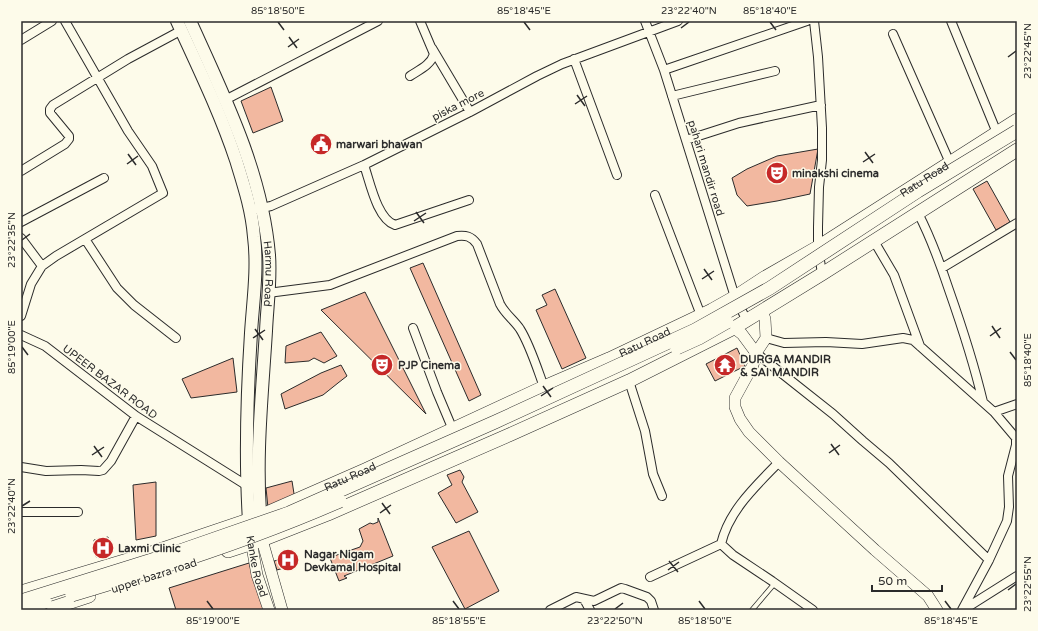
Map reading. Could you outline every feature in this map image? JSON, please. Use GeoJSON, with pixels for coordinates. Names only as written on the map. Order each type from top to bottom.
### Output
{"type":"FeatureCollection","features":[{"type":"Feature","properties":{"kind":"main road","name":"Harmu Road"},"geometry":{"type":"LineString","coordinates":[[188,24],[225,100],[242,140],[257,186],[262,208],[269,256],[258,471],[254,518]]}},
{"type":"Feature","properties":{"kind":"main road","name":"Harmu Road"},"geometry":{"type":"LineString","coordinates":[[188,24],[244,185],[254,237],[255,281],[251,334],[246,486],[254,518],[256,542]]}},
{"type":"Feature","properties":{"kind":"main road","name":"Ratu Road"},"geometry":{"type":"LineString","coordinates":[[254,518],[365,470],[453,430],[464,423],[609,359],[735,297],[764,278],[818,247],[1017,120]]}},
{"type":"Feature","properties":{"kind":"main road"},"geometry":{"type":"LineString","coordinates":[[21,601],[171,554],[289,513],[495,422],[695,330],[770,288],[918,191],[1017,132]]}},
{"type":"Feature","properties":{"kind":"main road"},"geometry":{"type":"LineString","coordinates":[[22,610],[180,562],[292,522],[499,430],[692,341],[775,295],[922,199],[1017,142]]}},
{"type":"Feature","properties":{"kind":"main road"},"geometry":{"type":"LineString","coordinates":[[256,542],[328,514],[629,381],[734,328],[1017,150]]}},
{"type":"Feature","properties":{"kind":"main road"},"geometry":{"type":"LineString","coordinates":[[21,592],[154,552],[254,518]]}},
{"type":"Feature","properties":{"kind":"main road","name":"upper bazra road"},"geometry":{"type":"LineString","coordinates":[[46,610],[158,575],[256,542]]}},
{"type":"Feature","properties":{"kind":"street"},"geometry":{"type":"LineString","coordinates":[[21,40],[52,21]]}},
{"type":"Feature","properties":{"kind":"street"},"geometry":{"type":"LineString","coordinates":[[21,316],[31,284],[42,266],[163,193],[152,166],[128,131],[64,21]]}},
{"type":"Feature","properties":{"kind":"street"},"geometry":{"type":"LineString","coordinates":[[225,100],[378,21]]}},
{"type":"Feature","properties":{"kind":"street"},"geometry":{"type":"LineString","coordinates":[[420,21],[439,62],[470,112]]}},
{"type":"Feature","properties":{"kind":"street","name":"pahari mandir road"},"geometry":{"type":"LineString","coordinates":[[645,21],[664,70],[735,297],[747,321]]}},
{"type":"Feature","properties":{"kind":"street","name":"piska more"},"geometry":{"type":"LineString","coordinates":[[250,211],[262,208],[364,165],[470,112],[536,76],[678,21]]}},
{"type":"Feature","properties":{"kind":"street"},"geometry":{"type":"LineString","coordinates":[[664,70],[807,21]]}},
{"type":"Feature","properties":{"kind":"street"},"geometry":{"type":"LineString","coordinates":[[814,21],[818,56],[822,128],[822,160],[818,187],[818,247],[822,274]]}},
{"type":"Feature","properties":{"kind":"street"},"geometry":{"type":"LineString","coordinates":[[951,21],[997,133]]}},
{"type":"Feature","properties":{"kind":"street"},"geometry":{"type":"LineString","coordinates":[[21,171],[68,142],[69,136],[50,113],[50,109],[53,105],[188,24]]}},
{"type":"Feature","properties":{"kind":"street"},"geometry":{"type":"LineString","coordinates":[[892,34],[950,163]]}},
{"type":"Feature","properties":{"kind":"street"},"geometry":{"type":"LineString","coordinates":[[410,76],[432,59],[434,54],[432,48]]}},
{"type":"Feature","properties":{"kind":"street"},"geometry":{"type":"LineString","coordinates":[[574,60],[617,176]]}},
{"type":"Feature","properties":{"kind":"street"},"geometry":{"type":"LineString","coordinates":[[672,96],[775,71]]}},
{"type":"Feature","properties":{"kind":"street"},"geometry":{"type":"LineString","coordinates":[[686,140],[739,123],[821,105]]}},
{"type":"Feature","properties":{"kind":"street"},"geometry":{"type":"LineString","coordinates":[[364,165],[382,215],[389,223],[395,225],[469,200]]}},
{"type":"Feature","properties":{"kind":"street"},"geometry":{"type":"LineString","coordinates":[[21,222],[104,178]]}},
{"type":"Feature","properties":{"kind":"street"},"geometry":{"type":"LineString","coordinates":[[655,195],[681,260],[700,315],[713,338]]}},
{"type":"Feature","properties":{"kind":"street"},"geometry":{"type":"LineString","coordinates":[[918,213],[936,251],[966,337],[983,403]]}},
{"type":"Feature","properties":{"kind":"street"},"geometry":{"type":"LineString","coordinates":[[942,268],[1017,223]]}},
{"type":"Feature","properties":{"kind":"street"},"geometry":{"type":"LineString","coordinates":[[268,293],[330,286],[456,236],[465,235],[472,238],[477,244],[500,304],[504,312],[519,327],[524,336],[544,387]]}},
{"type":"Feature","properties":{"kind":"street"},"geometry":{"type":"LineString","coordinates":[[21,238],[42,266]]}},
{"type":"Feature","properties":{"kind":"street"},"geometry":{"type":"LineString","coordinates":[[85,239],[117,288],[134,305],[176,338]]}},
{"type":"Feature","properties":{"kind":"street"},"geometry":{"type":"LineString","coordinates":[[874,241],[894,275],[920,346]]}},
{"type":"Feature","properties":{"kind":"street"},"geometry":{"type":"LineString","coordinates":[[762,311],[765,319],[766,338],[756,353],[753,365],[735,398],[735,407],[740,419],[749,432],[779,462],[875,550],[928,596],[937,610]]}},
{"type":"Feature","properties":{"kind":"street"},"geometry":{"type":"LineString","coordinates":[[413,328],[453,430]]}},
{"type":"Feature","properties":{"kind":"street"},"geometry":{"type":"LineString","coordinates":[[734,328],[742,334],[756,353],[833,414],[862,442],[889,463],[989,560]]}},
{"type":"Feature","properties":{"kind":"street","name":"UPEER BAZAR ROAD"},"geometry":{"type":"LineString","coordinates":[[21,335],[44,346],[136,416],[246,486]]}},
{"type":"Feature","properties":{"kind":"street"},"geometry":{"type":"LineString","coordinates":[[766,338],[784,343],[826,342],[862,344],[903,338],[913,340],[994,412],[1017,438],[1008,476],[1009,507],[1007,521],[989,560],[962,610]]}},
{"type":"Feature","properties":{"kind":"street"},"geometry":{"type":"LineString","coordinates":[[629,381],[645,431],[653,474],[662,496]]}},
{"type":"Feature","properties":{"kind":"street"},"geometry":{"type":"LineString","coordinates":[[994,412],[1017,404]]}},
{"type":"Feature","properties":{"kind":"street"},"geometry":{"type":"LineString","coordinates":[[21,468],[46,471],[103,470],[111,461],[136,416]]}},
{"type":"Feature","properties":{"kind":"street"},"geometry":{"type":"LineString","coordinates":[[650,576],[721,544],[732,515],[747,496],[779,462]]}},
{"type":"Feature","properties":{"kind":"street"},"geometry":{"type":"LineString","coordinates":[[21,512],[78,512]]}},
{"type":"Feature","properties":{"kind":"street","name":"Kanke Road"},"geometry":{"type":"LineString","coordinates":[[256,542],[257,575],[269,610]]}},
{"type":"Feature","properties":{"kind":"street","name":"Kanke Road"},"geometry":{"type":"LineString","coordinates":[[256,542],[282,610]]}},
{"type":"Feature","properties":{"kind":"street"},"geometry":{"type":"LineString","coordinates":[[721,544],[734,555],[812,610]]}},
{"type":"Feature","properties":{"kind":"street"},"geometry":{"type":"LineString","coordinates":[[962,610],[1017,576]]}},
{"type":"Feature","properties":{"kind":"street"},"geometry":{"type":"LineString","coordinates":[[550,610],[568,600],[576,598],[594,601],[620,588],[647,596],[651,601],[654,610]]}},
{"type":"Feature","properties":{"kind":"street"},"geometry":{"type":"LineString","coordinates":[[584,599],[590,610]]}},
{"type":"Feature","properties":{"kind":"lane"},"geometry":{"type":"LineString","coordinates":[[752,610],[775,583]]}},
{"type":"Feature","properties":{"kind":"building"},"geometry":{"type":"Polygon","coordinates":[[[271,87],[283,121],[253,133],[241,101],[271,87]]]}},
{"type":"Feature","properties":{"kind":"building","name":"minakshi cinema"},"geometry":{"type":"Polygon","coordinates":[[[818,149],[810,194],[747,206],[737,195],[732,178],[747,169],[777,156],[818,149]]]}},
{"type":"Feature","properties":{"kind":"building"},"geometry":{"type":"Polygon","coordinates":[[[987,181],[1010,222],[996,230],[973,189],[987,181]]]}},
{"type":"Feature","properties":{"kind":"building"},"geometry":{"type":"Polygon","coordinates":[[[423,263],[481,395],[469,401],[410,268],[423,263]]]}},
{"type":"Feature","properties":{"kind":"building"},"geometry":{"type":"Polygon","coordinates":[[[555,289],[586,358],[562,369],[536,310],[547,305],[542,295],[555,289]]]}},
{"type":"Feature","properties":{"kind":"building"},"geometry":{"type":"Polygon","coordinates":[[[365,292],[426,414],[321,310],[365,292]]]}},
{"type":"Feature","properties":{"kind":"building"},"geometry":{"type":"Polygon","coordinates":[[[321,332],[337,356],[324,363],[314,358],[309,361],[285,363],[286,346],[321,332]]]}},
{"type":"Feature","properties":{"kind":"building","name":"DURGA MANDIR & SAI MANDIR"},"geometry":{"type":"Polygon","coordinates":[[[737,348],[745,366],[715,381],[706,364],[737,348]]]}},
{"type":"Feature","properties":{"kind":"building"},"geometry":{"type":"Polygon","coordinates":[[[233,358],[237,392],[191,398],[182,379],[233,358]]]}},
{"type":"Feature","properties":{"kind":"building"},"geometry":{"type":"Polygon","coordinates":[[[341,365],[347,376],[323,395],[285,409],[281,394],[321,373],[341,365]]]}},
{"type":"Feature","properties":{"kind":"building"},"geometry":{"type":"Polygon","coordinates":[[[460,470],[464,477],[462,482],[478,512],[456,523],[438,493],[452,485],[447,475],[460,470]]]}},
{"type":"Feature","properties":{"kind":"building"},"geometry":{"type":"Polygon","coordinates":[[[292,481],[295,500],[268,508],[266,488],[292,481]]]}},
{"type":"Feature","properties":{"kind":"building"},"geometry":{"type":"Polygon","coordinates":[[[156,482],[156,536],[136,540],[133,485],[156,482]]]}},
{"type":"Feature","properties":{"kind":"building"},"geometry":{"type":"Polygon","coordinates":[[[378,518],[393,556],[344,576],[347,578],[339,581],[328,553],[334,556],[360,547],[363,541],[359,529],[370,523],[373,524],[378,522],[378,518]]]}},
{"type":"Feature","properties":{"kind":"building"},"geometry":{"type":"Polygon","coordinates":[[[469,531],[499,591],[465,609],[432,547],[469,531]]]}},
{"type":"Feature","properties":{"kind":"building"},"geometry":{"type":"Polygon","coordinates":[[[108,537],[110,555],[96,557],[94,540],[108,537]]]}},
{"type":"Feature","properties":{"kind":"building"},"geometry":{"type":"Polygon","coordinates":[[[295,556],[297,564],[277,570],[274,561],[295,556]]]}},
{"type":"Feature","properties":{"kind":"building"},"geometry":{"type":"Polygon","coordinates":[[[249,563],[264,610],[176,610],[169,588],[249,563]]]}},
{"type":"Feature","properties":{"kind":"place","name":"marwari bhawan"},"geometry":{"type":"Point","coordinates":[321,144]}},
{"type":"Feature","properties":{"kind":"place","name":"minakshi cinema"},"geometry":{"type":"Point","coordinates":[777,173]}},
{"type":"Feature","properties":{"kind":"place","name":"PJP Cinema"},"geometry":{"type":"Point","coordinates":[382,365]}},
{"type":"Feature","properties":{"kind":"place","name":"DURGA MANDIR & SAI MANDIR"},"geometry":{"type":"Point","coordinates":[725,365]}},
{"type":"Feature","properties":{"kind":"place","name":"Laxmi Clinic"},"geometry":{"type":"Point","coordinates":[103,548]}},
{"type":"Feature","properties":{"kind":"place","name":"Nagar Nigam Devkamal Hospital"},"geometry":{"type":"Point","coordinates":[288,560]}}]}
